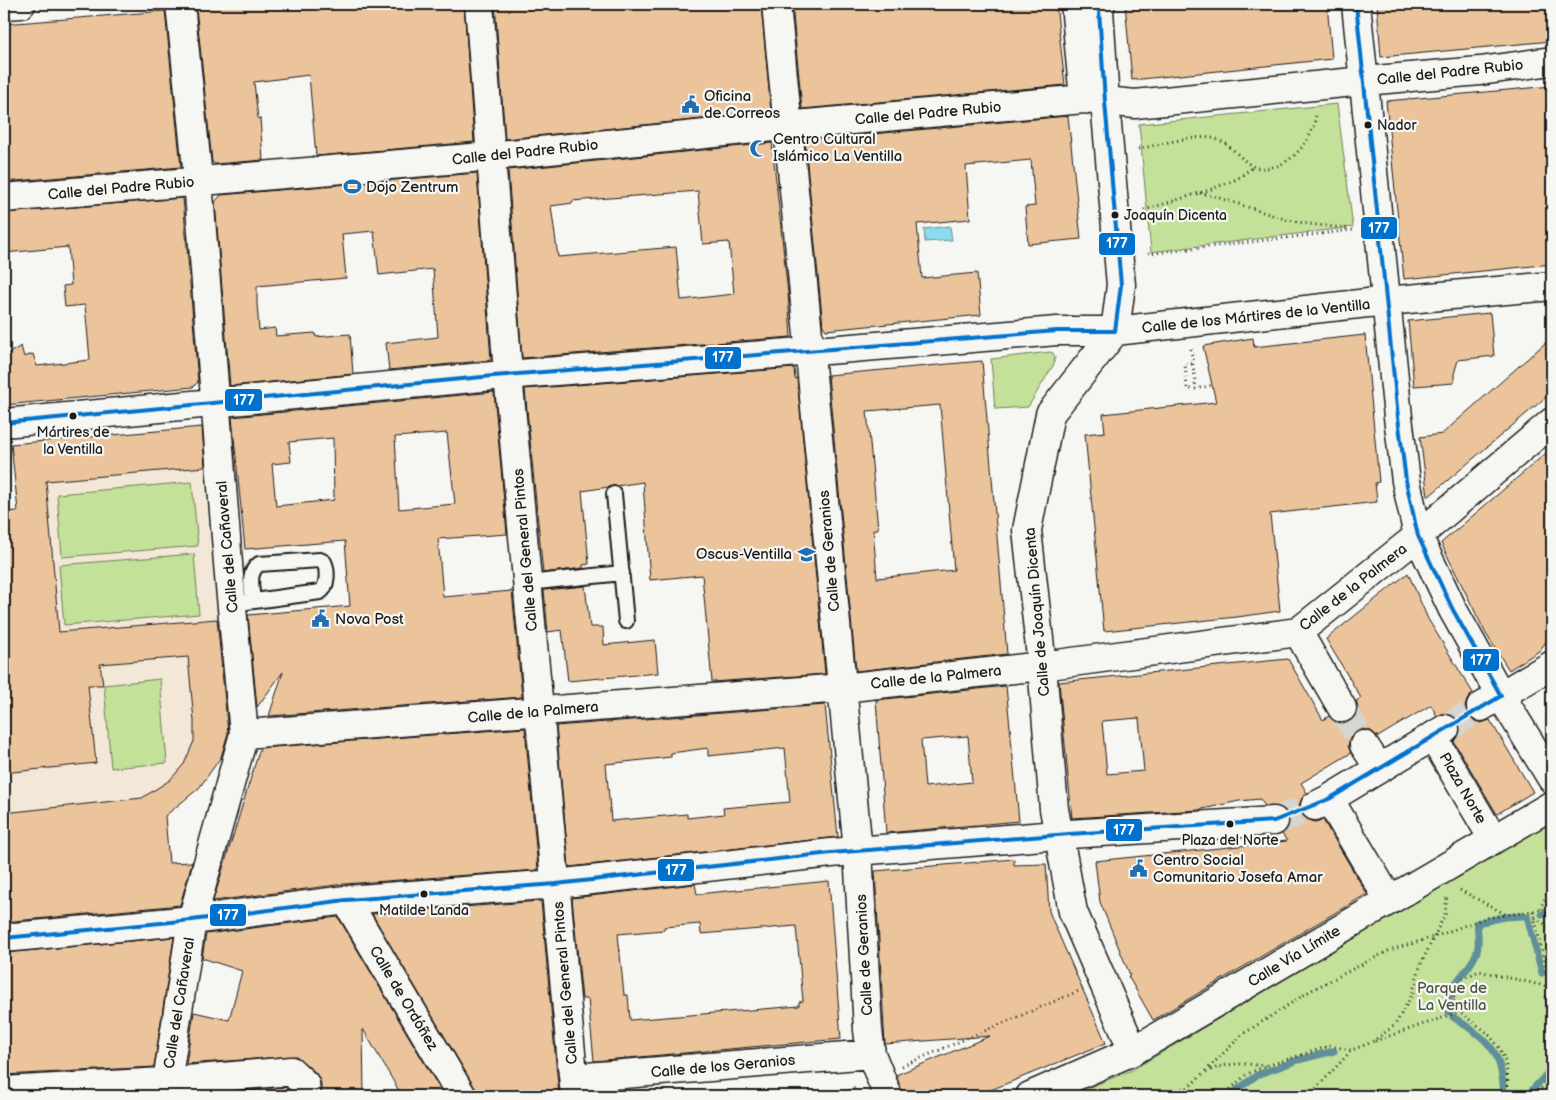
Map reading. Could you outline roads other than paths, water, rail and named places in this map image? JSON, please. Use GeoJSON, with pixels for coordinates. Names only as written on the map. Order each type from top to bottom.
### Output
{"type":"FeatureCollection","features":[{"type":"Feature","properties":{"kind":"street"},"geometry":{"type":"LineString","coordinates":[[4,5],[21,4]]}},
{"type":"Feature","properties":{"kind":"street","name":"Calle del Cañaveral"},"geometry":{"type":"LineString","coordinates":[[167,1089],[192,920],[244,734],[242,602],[216,403],[198,181],[180,4]]}},
{"type":"Feature","properties":{"kind":"street","name":"Calle del General Pintos"},"geometry":{"type":"LineString","coordinates":[[479,4],[509,375],[574,1087]]}},
{"type":"Feature","properties":{"kind":"street","name":"Calle de Geranios"},"geometry":{"type":"LineString","coordinates":[[776,4],[858,851],[868,1030],[871,1054],[888,1096]]}},
{"type":"Feature","properties":{"kind":"street"},"geometry":{"type":"LineString","coordinates":[[1075,4],[1094,100],[1122,285],[1116,331]]}},
{"type":"Feature","properties":{"kind":"street"},"geometry":{"type":"LineString","coordinates":[[1094,100],[1099,10],[1101,4]]}},
{"type":"Feature","properties":{"kind":"street"},"geometry":{"type":"LineString","coordinates":[[1356,4],[1406,481],[1418,536],[1453,610],[1491,701],[1552,779]]}},
{"type":"Feature","properties":{"kind":"street","name":"Calle del Padre Rubio"},"geometry":{"type":"LineString","coordinates":[[4,198],[492,156],[789,126],[1094,100],[1135,104],[1480,71],[1552,61]]}},
{"type":"Feature","properties":{"kind":"street","name":"Calle de los Mártires de la Ventilla"},"geometry":{"type":"LineString","coordinates":[[4,423],[509,375],[811,350],[1057,330],[1116,331],[1552,286]]}},
{"type":"Feature","properties":{"kind":"street","name":"Calle de Joaquín Dicenta"},"geometry":{"type":"LineString","coordinates":[[1116,331],[1050,414],[1027,530],[1042,666],[1054,809],[1073,912],[1133,1051]]}},
{"type":"Feature","properties":{"kind":"street","name":"Calle de la Palmera"},"geometry":{"type":"LineString","coordinates":[[244,734],[842,688],[1042,666],[1298,632],[1418,536],[1552,422]]}},
{"type":"Feature","properties":{"kind":"street"},"geometry":{"type":"LineString","coordinates":[[1298,632],[1342,708]]}},
{"type":"Feature","properties":{"kind":"street"},"geometry":{"type":"LineString","coordinates":[[1491,701],[1552,665]]}},
{"type":"Feature","properties":{"kind":"street","name":"Plaza Norte"},"geometry":{"type":"LineString","coordinates":[[1379,768],[1439,733],[1493,839]]}},
{"type":"Feature","properties":{"kind":"street"},"geometry":{"type":"LineString","coordinates":[[1364,745],[1379,768],[1322,802],[1388,900]]}},
{"type":"Feature","properties":{"kind":"street","name":"Calle Vía Límite"},"geometry":{"type":"LineString","coordinates":[[1030,1096],[1133,1051],[1552,805]]}},
{"type":"Feature","properties":{"kind":"street"},"geometry":{"type":"LineString","coordinates":[[4,938],[192,920],[346,900],[556,884],[858,851],[1274,820]]}},
{"type":"Feature","properties":{"kind":"street","name":"Calle de Ordóñez"},"geometry":{"type":"LineString","coordinates":[[346,900],[462,1096]]}},
{"type":"Feature","properties":{"kind":"street","name":"Calle de los Geranios"},"geometry":{"type":"LineString","coordinates":[[574,1087],[871,1054]]}},
{"type":"Feature","properties":{"kind":"street"},"geometry":{"type":"LineString","coordinates":[[4,1092],[167,1089],[291,1071],[306,1090]]}},
{"type":"Feature","properties":{"kind":"lane"},"geometry":{"type":"LineString","coordinates":[[614,494],[626,621]]}},
{"type":"Feature","properties":{"kind":"lane"},"geometry":{"type":"LineString","coordinates":[[320,560],[326,566],[325,586],[324,590],[320,592],[242,602],[251,574],[259,564],[320,560]]}},
{"type":"Feature","properties":{"kind":"lane"},"geometry":{"type":"LineString","coordinates":[[528,583],[622,573]]}},
{"type":"Feature","properties":{"kind":"water"},"geometry":{"type":"Polygon","coordinates":[[[950,226],[952,240],[925,242],[924,229],[950,226]]]}},
{"type":"Feature","properties":{"kind":"waterway"},"geometry":{"type":"LineString","coordinates":[[1542,914],[1552,913]]}},
{"type":"Feature","properties":{"kind":"waterway"},"geometry":{"type":"LineString","coordinates":[[1449,1012],[1449,1001],[1454,986],[1472,962],[1477,951],[1477,923],[1505,917],[1524,916]]}},
{"type":"Feature","properties":{"kind":"waterway"},"geometry":{"type":"LineString","coordinates":[[1527,916],[1542,973]]}},
{"type":"Feature","properties":{"kind":"waterway"},"geometry":{"type":"LineString","coordinates":[[1548,998],[1552,1016]]}},
{"type":"Feature","properties":{"kind":"waterway"},"geometry":{"type":"LineString","coordinates":[[1453,1017],[1477,1033],[1492,1048],[1500,1067],[1504,1096]]}},
{"type":"Feature","properties":{"kind":"waterway"},"geometry":{"type":"LineString","coordinates":[[1229,1096],[1257,1075],[1298,1060],[1334,1051]]}},
{"type":"Feature","properties":{"kind":"waterway"},"geometry":{"type":"LineString","coordinates":[[1532,1090],[1546,1075],[1552,1065]]}},
{"type":"Feature","properties":{"kind":"tunnel"},"geometry":{"type":"LineString","coordinates":[[1445,729],[1481,707]]}},
{"type":"Feature","properties":{"kind":"tunnel"},"geometry":{"type":"LineString","coordinates":[[1342,708],[1364,745]]}},
{"type":"Feature","properties":{"kind":"tunnel"},"geometry":{"type":"LineString","coordinates":[[1274,821],[1315,806]]}},
{"type":"Feature","properties":{"kind":"place","name":"Oficina de Correos"},"geometry":{"type":"Point","coordinates":[690,105]}},
{"type":"Feature","properties":{"kind":"place","name":"Nador"},"geometry":{"type":"Point","coordinates":[1368,125]}},
{"type":"Feature","properties":{"kind":"place","name":"Centro Cultural Islámico La Ventilla"},"geometry":{"type":"Point","coordinates":[759,148]}},
{"type":"Feature","properties":{"kind":"place","name":"Dojo Zentrum"},"geometry":{"type":"Point","coordinates":[352,187]}},
{"type":"Feature","properties":{"kind":"place","name":"Joaquín Dicenta"},"geometry":{"type":"Point","coordinates":[1115,215]}},
{"type":"Feature","properties":{"kind":"place","name":"Mártires de la Ventilla"},"geometry":{"type":"Point","coordinates":[73,416]}},
{"type":"Feature","properties":{"kind":"place","name":"Oscus-Ventilla"},"geometry":{"type":"Point","coordinates":[806,554]}},
{"type":"Feature","properties":{"kind":"place","name":"Nova Post"},"geometry":{"type":"Point","coordinates":[321,619]}},
{"type":"Feature","properties":{"kind":"place","name":"Plaza del Norte"},"geometry":{"type":"Point","coordinates":[1230,824]}},
{"type":"Feature","properties":{"kind":"place","name":"Centro Social Comunitario Josefa Amar"},"geometry":{"type":"Point","coordinates":[1139,869]}},
{"type":"Feature","properties":{"kind":"place","name":"Matilde Landa"},"geometry":{"type":"Point","coordinates":[424,894]}},
{"type":"Feature","properties":{"kind":"park label","name":"Parque de La Ventilla"},"geometry":{"type":"Point","coordinates":[1452,996]}}]}
